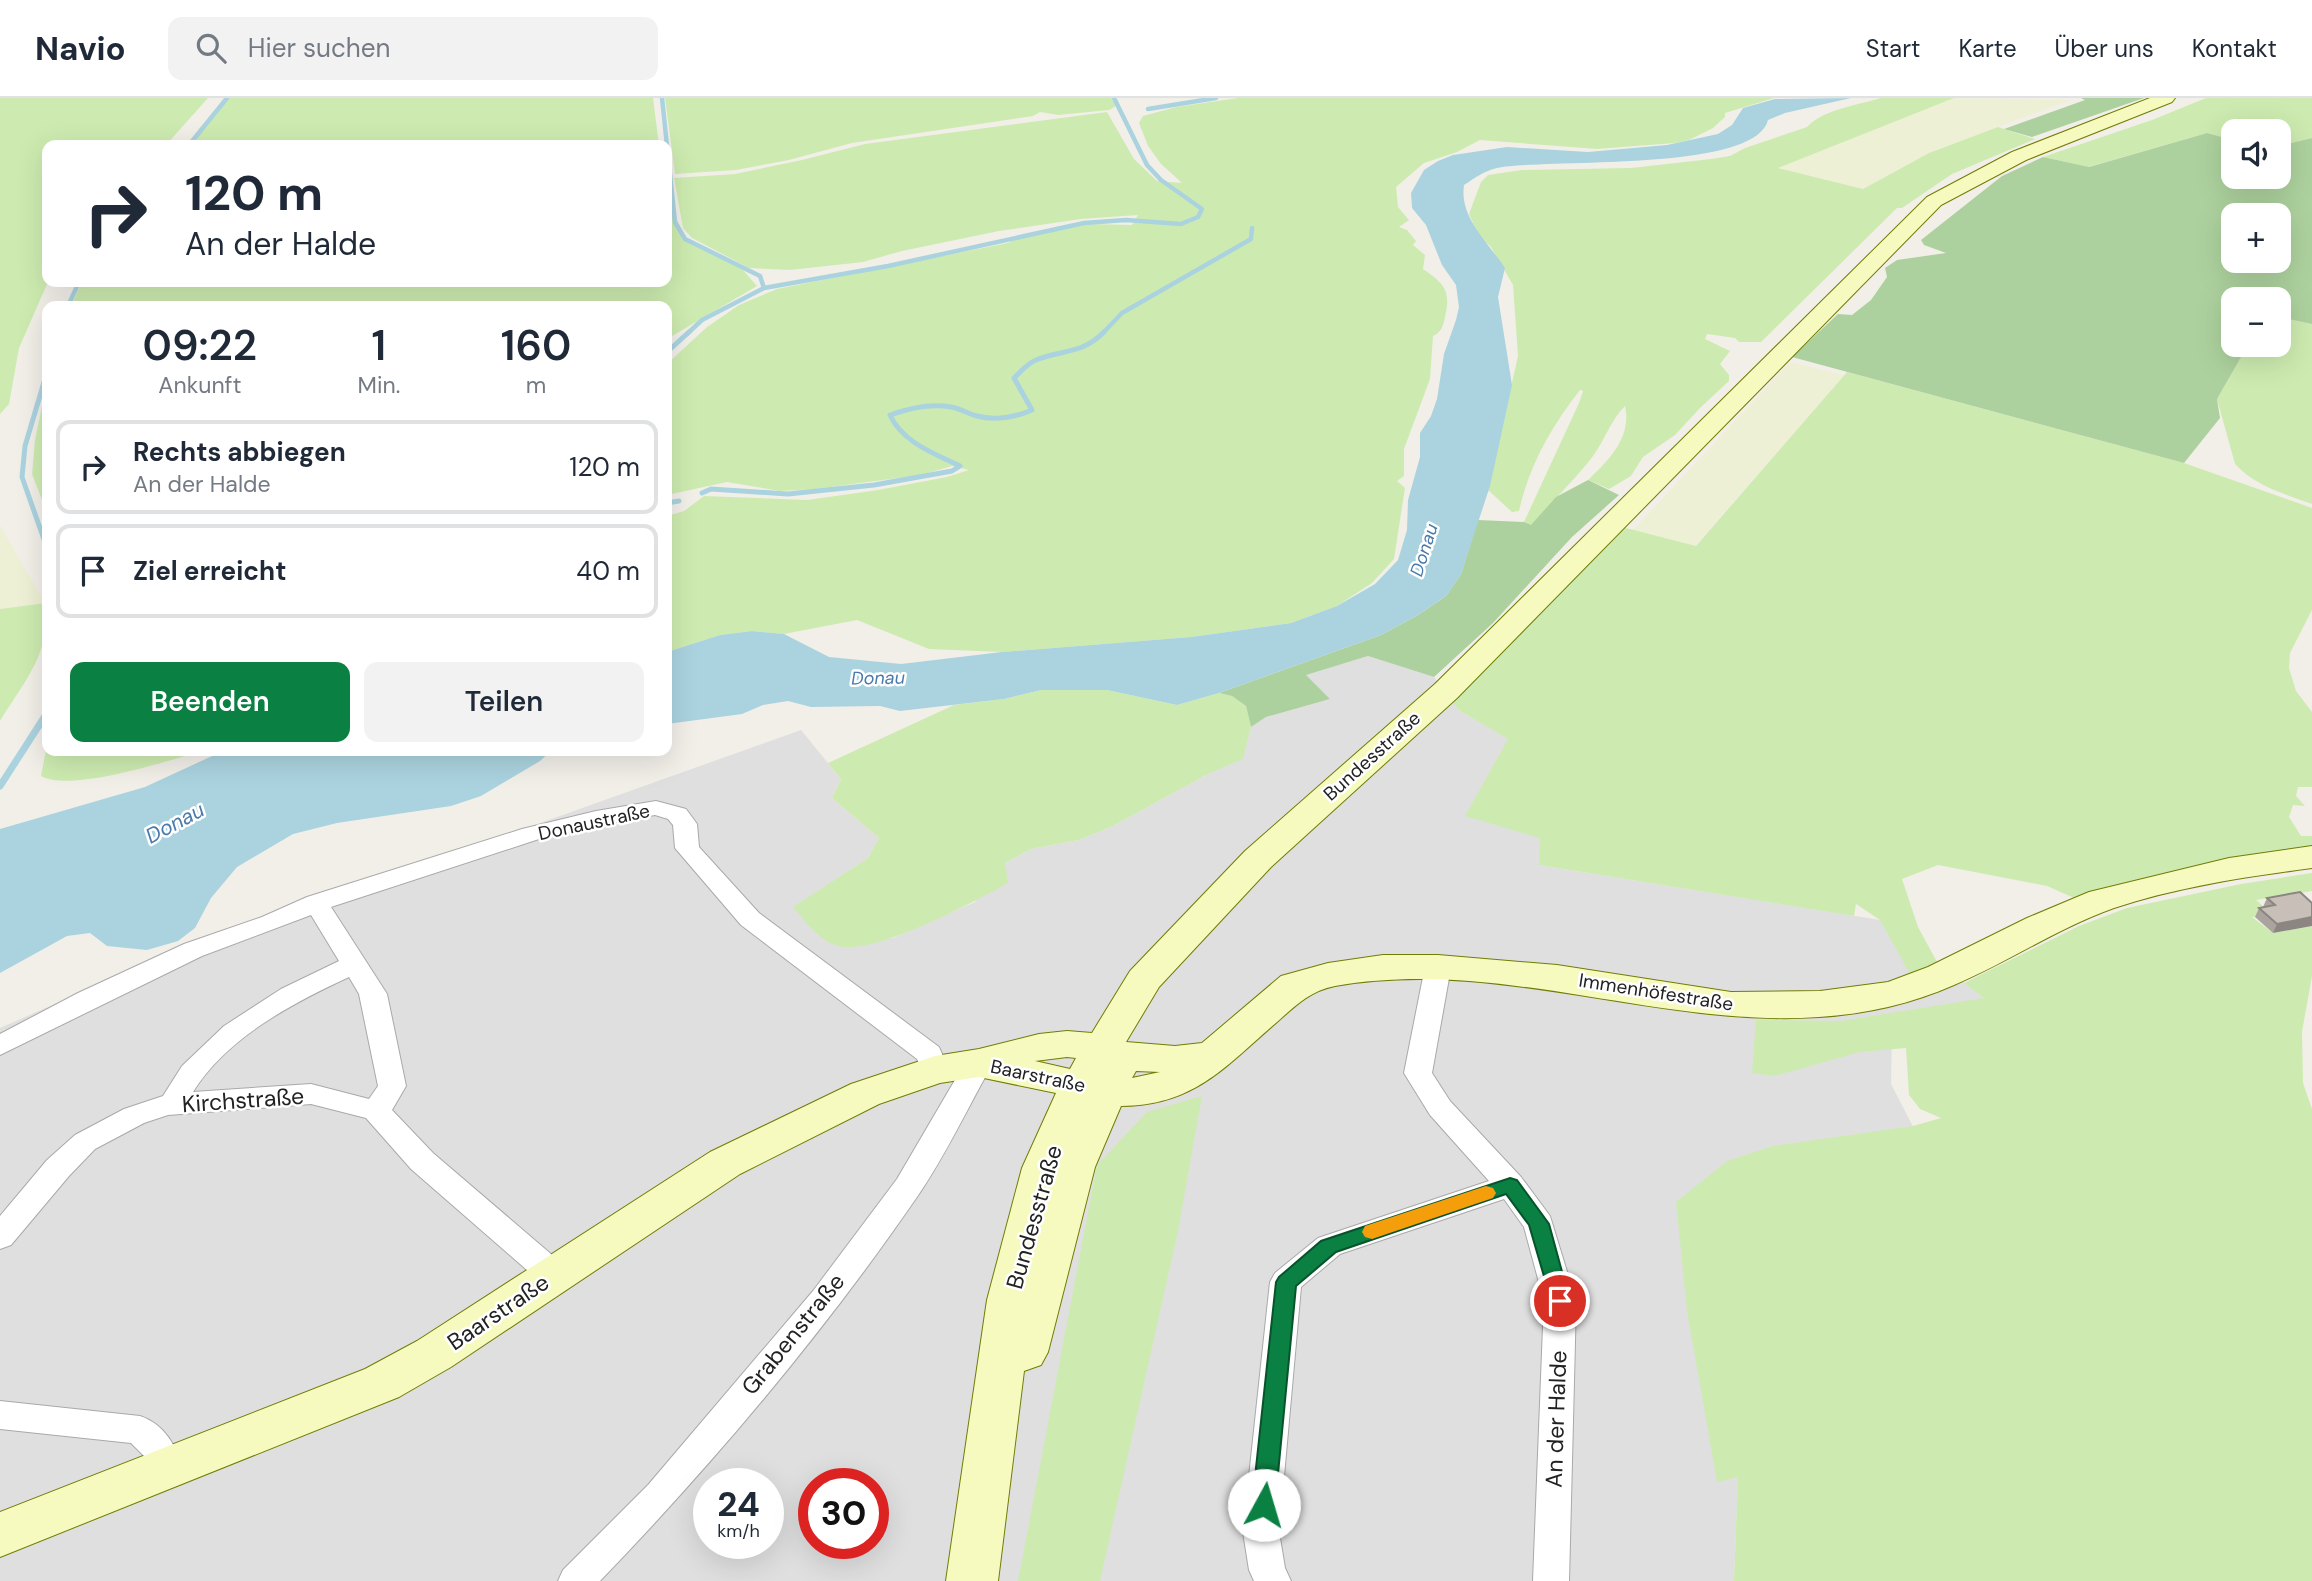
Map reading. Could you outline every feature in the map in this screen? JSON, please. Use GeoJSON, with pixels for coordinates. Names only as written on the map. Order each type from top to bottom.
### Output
{"type":"FeatureCollection","features":[{"type":"Feature","properties":{"kind":"main road","name":"Bundesstraße"},"geometry":{"type":"LineString","coordinates":[[974,1574],[1036,1300],[1074,1167],[1103,1070],[1144,980],[1258,859],[1446,691],[1934,201],[1971,177],[2021,153],[2166,98]]}},
{"type":"Feature","properties":{"kind":"main road","name":"Immenhöfestraße"},"geometry":{"type":"LineString","coordinates":[[1103,1070],[1138,1092],[1168,1085],[1192,1074],[1295,985],[1328,975],[1383,967],[1438,967],[1557,977],[1731,1005],[1820,1004],[1894,993],[1942,976],[2040,926],[2102,900],[2229,869],[2312,857]]}},
{"type":"Feature","properties":{"kind":"main road","name":"Baarstraße"},"geometry":{"type":"LineString","coordinates":[[0,1535],[382,1383],[435,1354],[725,1163],[864,1094],[935,1070],[979,1063],[1103,1070]]}},
{"type":"Feature","properties":{"kind":"street","name":"Donaustraße"},"geometry":{"type":"LineString","coordinates":[[0,1046],[88,999],[193,950],[271,923],[316,903],[531,834],[596,818],[656,808],[677,814],[685,824],[687,848],[750,919],[929,1054],[935,1070]]}},
{"type":"Feature","properties":{"kind":"street"},"geometry":{"type":"LineString","coordinates":[[316,903],[352,965],[373,994],[392,1086],[376,1111],[422,1161],[554,1275]]}},
{"type":"Feature","properties":{"kind":"street"},"geometry":{"type":"LineString","coordinates":[[175,1104],[176,1094],[193,1072],[219,1044],[243,1025],[305,986],[352,965]]}},
{"type":"Feature","properties":{"kind":"street","name":"An der Halde"},"geometry":{"type":"LineString","coordinates":[[1438,967],[1418,1073],[1440,1108],[1510,1185],[1539,1224],[1560,1301],[1551,1581]]}},
{"type":"Feature","properties":{"kind":"street","name":"Grabenstraße"},"geometry":{"type":"LineString","coordinates":[[576,1581],[660,1496],[824,1300],[908,1187],[979,1063]]}},
{"type":"Feature","properties":{"kind":"street","name":"Kirchstraße"},"geometry":{"type":"LineString","coordinates":[[0,1237],[58,1168],[85,1142],[134,1116],[175,1104],[311,1094],[376,1111]]}},
{"type":"Feature","properties":{"kind":"street"},"geometry":{"type":"LineString","coordinates":[[1273,1581],[1267,1570],[1261,1532],[1286,1282],[1329,1246],[1510,1185]]}},
{"type":"Feature","properties":{"kind":"street"},"geometry":{"type":"LineString","coordinates":[[0,1415],[140,1430],[159,1448],[168,1470]]}},
{"type":"Feature","properties":{"kind":"shaded area"},"geometry":{"type":"Polygon","coordinates":[[[1368,656],[1434,677],[1460,711],[1509,739],[1541,839],[1539,865],[1880,920],[1985,998],[1892,1029],[1891,1084],[1921,1142],[1750,1184],[1734,1581],[0,1581],[0,1028],[153,961],[801,730],[841,779],[832,798],[879,838],[868,858],[794,907],[893,938],[975,902],[1005,863],[1031,849],[1079,840],[1113,826],[1208,774],[1242,759],[1251,727],[1266,717],[1330,699],[1305,675],[1368,656]]]}},
{"type":"Feature","properties":{"kind":"green space"},"geometry":{"type":"Polygon","coordinates":[[[0,98],[208,98],[170,140],[42,140],[42,287],[46,287],[19,348],[9,404],[0,414],[0,98]]]}},
{"type":"Feature","properties":{"kind":"green space"},"geometry":{"type":"Polygon","coordinates":[[[228,98],[653,98],[658,140],[194,140],[228,98]]]}},
{"type":"Feature","properties":{"kind":"green space"},"geometry":{"type":"Polygon","coordinates":[[[665,98],[1111,98],[1116,106],[1109,110],[1058,115],[1040,112],[1033,116],[852,143],[789,160],[736,170],[675,174],[665,98]]]}},
{"type":"Feature","properties":{"kind":"green space"},"geometry":{"type":"Polygon","coordinates":[[[1238,98],[1774,98],[1725,113],[1725,117],[1713,128],[1689,140],[1675,143],[1597,149],[1480,140],[1457,152],[1424,163],[1396,187],[1398,207],[1409,220],[1399,227],[1407,230],[1416,241],[1413,245],[1425,255],[1423,269],[1441,284],[1446,294],[1447,308],[1442,328],[1433,336],[1430,379],[1404,449],[1404,476],[1397,481],[1405,488],[1394,559],[1372,583],[1337,606],[1291,623],[1191,637],[1002,652],[929,649],[857,620],[784,634],[752,631],[720,635],[672,650],[672,515],[684,511],[704,496],[807,500],[878,490],[947,477],[969,470],[952,466],[921,475],[780,491],[727,482],[672,494],[672,359],[707,327],[739,305],[777,289],[1008,243],[1088,224],[1132,225],[1138,215],[1081,219],[999,231],[863,262],[790,270],[749,268],[692,238],[683,228],[674,178],[735,174],[865,144],[1107,112],[1134,159],[1157,181],[1182,183],[1161,164],[1148,146],[1139,123],[1143,116],[1176,107],[1238,98]]]}},
{"type":"Feature","properties":{"kind":"green space"},"geometry":{"type":"Polygon","coordinates":[[[1881,98],[1954,98],[1778,168],[1863,189],[1929,153],[1998,127],[2035,139],[1952,174],[1902,208],[1897,208],[1761,342],[1739,342],[1735,338],[1707,334],[1705,339],[1730,351],[1720,364],[1729,375],[1729,381],[1675,435],[1643,457],[1631,476],[1609,489],[1588,480],[1611,456],[1622,438],[1625,406],[1593,456],[1578,474],[1531,526],[1524,522],[1579,403],[1583,391],[1580,390],[1542,448],[1519,511],[1512,512],[1488,490],[1518,356],[1513,285],[1491,247],[1479,236],[1469,214],[1481,182],[1488,175],[1522,170],[1631,168],[1730,156],[1745,148],[1807,127],[1832,112],[1881,98]]]}},
{"type":"Feature","properties":{"kind":"green space"},"geometry":{"type":"Polygon","coordinates":[[[1954,98],[2071,100],[1929,153],[1863,189],[1777,168],[1954,98]]]}},
{"type":"Feature","properties":{"kind":"green space"},"geometry":{"type":"Polygon","coordinates":[[[2081,98],[2144,98],[2032,137],[2004,129],[2085,100],[2081,98]]]}},
{"type":"Feature","properties":{"kind":"green space"},"geometry":{"type":"Polygon","coordinates":[[[2206,98],[2312,98],[2312,138],[2291,143],[2291,119],[2221,119],[2221,137],[2207,133],[2088,167],[2043,157],[2152,120],[2206,98]]]}},
{"type":"Feature","properties":{"kind":"green space"},"geometry":{"type":"Polygon","coordinates":[[[2207,133],[2221,137],[2221,189],[2291,189],[2291,143],[2312,138],[2312,324],[2291,320],[2291,287],[2221,287],[2221,357],[2241,357],[2217,399],[2220,418],[2184,463],[1792,357],[1838,314],[1852,315],[1871,300],[1887,277],[1885,268],[1897,260],[1946,253],[1924,245],[1921,240],[2002,176],[2043,157],[2089,167],[2207,133]]]}},
{"type":"Feature","properties":{"kind":"green space"},"geometry":{"type":"Polygon","coordinates":[[[672,203],[682,238],[743,270],[757,286],[672,336],[672,301],[73,301],[80,287],[672,287],[672,203]]]}},
{"type":"Feature","properties":{"kind":"green space"},"geometry":{"type":"Polygon","coordinates":[[[2291,320],[2312,324],[2312,504],[2261,484],[2235,464],[2217,399],[2241,357],[2291,357],[2291,320]]]}},
{"type":"Feature","properties":{"kind":"green space"},"geometry":{"type":"Polygon","coordinates":[[[1790,362],[1844,375],[1695,546],[1633,530],[1790,362]]]}},
{"type":"Feature","properties":{"kind":"green space"},"geometry":{"type":"Polygon","coordinates":[[[1847,372],[2184,463],[2312,508],[2312,610],[2290,653],[2289,668],[2296,691],[2312,712],[2312,787],[2298,787],[2296,796],[2305,806],[2293,805],[2289,817],[2301,836],[2312,836],[2312,852],[2081,901],[2047,886],[1938,865],[1902,879],[1918,927],[1937,962],[1910,974],[1880,920],[1856,904],[1854,916],[1539,865],[1540,838],[1465,816],[1508,739],[1460,711],[1450,699],[1622,527],[1696,546],[1847,372]]]}},
{"type":"Feature","properties":{"kind":"green space"},"geometry":{"type":"Polygon","coordinates":[[[42,406],[42,500],[32,474],[42,406]]]}},
{"type":"Feature","properties":{"kind":"green space"},"geometry":{"type":"Polygon","coordinates":[[[1588,480],[1619,495],[1572,537],[1493,623],[1434,677],[1368,656],[1306,675],[1330,699],[1266,717],[1251,727],[1246,706],[1232,696],[1219,693],[1381,635],[1418,615],[1446,596],[1461,574],[1478,520],[1524,522],[1531,525],[1556,497],[1588,480]]]}},
{"type":"Feature","properties":{"kind":"green space"},"geometry":{"type":"Polygon","coordinates":[[[0,525],[42,597],[42,604],[0,609],[0,525]]]}},
{"type":"Feature","properties":{"kind":"green space"},"geometry":{"type":"Polygon","coordinates":[[[42,604],[40,652],[27,679],[0,721],[0,609],[42,604]]]}},
{"type":"Feature","properties":{"kind":"green space"},"geometry":{"type":"Polygon","coordinates":[[[1041,690],[1107,690],[1177,705],[1219,693],[1232,696],[1246,706],[1251,727],[1243,759],[1208,774],[1113,826],[1079,840],[1031,849],[1005,863],[1008,883],[903,934],[880,942],[843,947],[828,942],[815,932],[793,907],[868,858],[879,838],[832,798],[841,779],[828,763],[954,705],[1004,699],[1041,690]]]}},
{"type":"Feature","properties":{"kind":"green space"},"geometry":{"type":"Polygon","coordinates":[[[45,756],[186,756],[97,778],[74,781],[41,776],[45,756]]]}},
{"type":"Feature","properties":{"kind":"green space"},"geometry":{"type":"Polygon","coordinates":[[[2312,873],[2312,891],[2256,900],[2272,914],[2252,917],[2273,933],[2312,926],[2312,976],[2302,1032],[2303,1083],[2312,1109],[2312,1581],[1734,1581],[1738,1477],[1717,1482],[1687,1311],[1676,1202],[1727,1161],[1773,1146],[1913,1126],[1941,1118],[1920,1109],[1909,1095],[1906,1048],[1860,1052],[1774,1076],[1752,1073],[1756,1020],[1841,1021],[1984,998],[1964,983],[2079,926],[2127,908],[2241,884],[2312,873]]]}},
{"type":"Feature","properties":{"kind":"green space"},"geometry":{"type":"Polygon","coordinates":[[[1202,1096],[1178,1231],[1100,1581],[1018,1581],[1097,1165],[1147,1112],[1202,1096]]]}},
{"type":"Feature","properties":{"kind":"water","name":"Donau"},"geometry":{"type":"Polygon","coordinates":[[[1851,98],[1785,113],[1768,120],[1755,137],[1727,148],[1689,156],[1645,160],[1497,168],[1464,185],[1466,208],[1471,219],[1505,268],[1498,297],[1512,385],[1490,486],[1461,574],[1446,596],[1418,615],[1381,635],[1219,693],[1177,705],[1107,690],[1041,690],[1004,699],[900,711],[880,706],[811,707],[788,701],[763,705],[742,714],[672,723],[672,650],[720,635],[752,631],[784,634],[829,657],[901,664],[1002,652],[1191,637],[1291,623],[1337,606],[1375,584],[1398,560],[1407,530],[1408,500],[1420,457],[1420,433],[1431,416],[1437,399],[1444,354],[1459,307],[1456,285],[1442,265],[1426,225],[1412,208],[1411,193],[1424,170],[1453,155],[1507,147],[1588,152],[1667,145],[1718,134],[1732,125],[1743,108],[1775,99],[1851,98]]]}},
{"type":"Feature","properties":{"kind":"water","name":"Donau"},"geometry":{"type":"Polygon","coordinates":[[[212,756],[546,756],[481,796],[451,806],[337,823],[293,834],[237,867],[211,898],[195,928],[178,941],[147,950],[107,946],[90,933],[67,936],[0,973],[0,829],[145,787],[212,756]]]}},
{"type":"Feature","properties":{"kind":"building"},"geometry":{"type":"Polygon","coordinates":[[[2300,892],[2312,903],[2312,917],[2277,924],[2259,908],[2275,905],[2267,898],[2300,892]]]}},
{"type":"Feature","properties":{"kind":"waterway"},"geometry":{"type":"LineString","coordinates":[[193,140],[227,98]]}},
{"type":"Feature","properties":{"kind":"waterway"},"geometry":{"type":"LineString","coordinates":[[662,98],[666,140]]}},
{"type":"Feature","properties":{"kind":"waterway"},"geometry":{"type":"LineString","coordinates":[[764,288],[888,266],[1084,223],[1126,220],[1181,224],[1198,217],[1202,209],[1161,180],[1147,165],[1114,98]]}},
{"type":"Feature","properties":{"kind":"waterway"},"geometry":{"type":"LineString","coordinates":[[1148,109],[1216,98]]}},
{"type":"Feature","properties":{"kind":"waterway"},"geometry":{"type":"LineString","coordinates":[[672,193],[675,222],[685,239],[760,276],[764,288]]}},
{"type":"Feature","properties":{"kind":"waterway"},"geometry":{"type":"LineString","coordinates":[[1103,332],[1122,313],[1251,239],[1252,228]]}},
{"type":"Feature","properties":{"kind":"waterway"},"geometry":{"type":"LineString","coordinates":[[70,301],[77,287]]}},
{"type":"Feature","properties":{"kind":"waterway"},"geometry":{"type":"LineString","coordinates":[[687,334],[702,320],[764,288]]}},
{"type":"Feature","properties":{"kind":"waterway"},"geometry":{"type":"LineString","coordinates":[[672,347],[689,332]]}},
{"type":"Feature","properties":{"kind":"waterway"},"geometry":{"type":"LineString","coordinates":[[702,493],[711,489],[788,494],[874,485],[952,471],[960,466],[911,440],[902,433],[890,415],[927,406],[954,408],[991,418],[1005,418],[1032,410],[1014,378],[1033,361],[1087,345],[1103,332]]}},
{"type":"Feature","properties":{"kind":"waterway"},"geometry":{"type":"LineString","coordinates":[[42,389],[25,446],[22,477],[42,534]]}},
{"type":"Feature","properties":{"kind":"waterway"},"geometry":{"type":"LineString","coordinates":[[672,502],[679,501]]}},
{"type":"Feature","properties":{"kind":"waterway"},"geometry":{"type":"LineString","coordinates":[[0,786],[42,721]]}},
{"type":"Feature","properties":{"kind":"slow traffic"},"geometry":{"type":"LineString","coordinates":[[1372,1232],[1486,1193]]}},
{"type":"Feature","properties":{"kind":"route"},"geometry":{"type":"LineString","coordinates":[[1264,1505],[1286,1282],[1329,1246],[1510,1185],[1539,1224],[1560,1301]]}}]}
